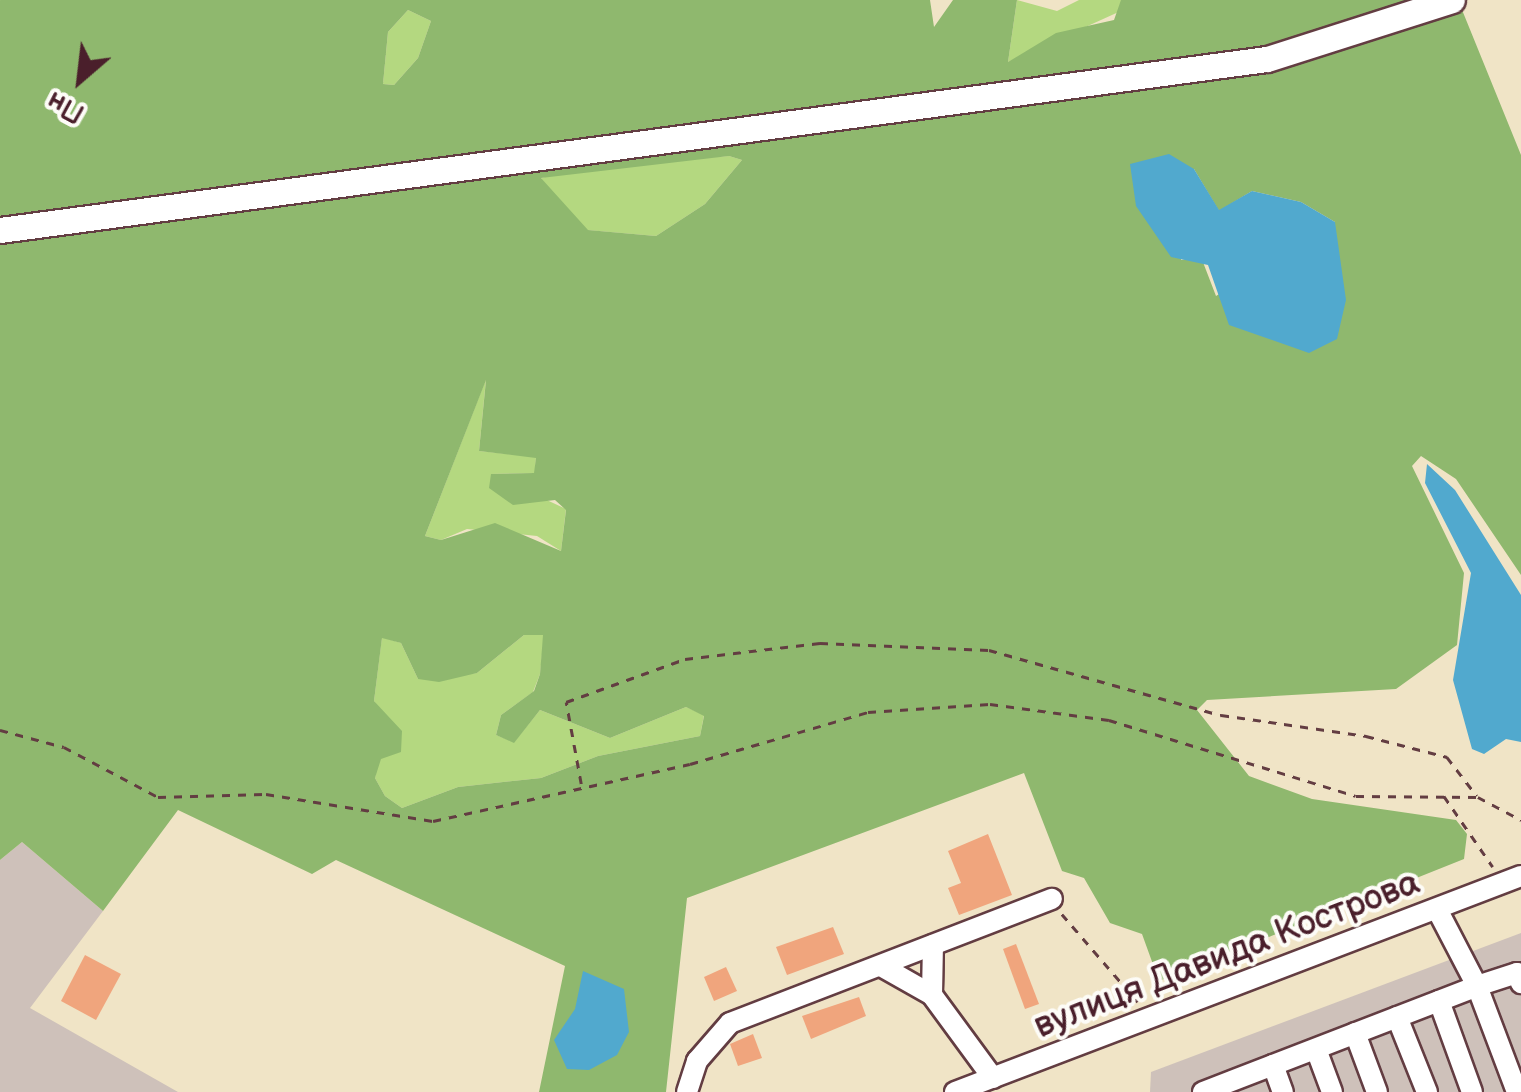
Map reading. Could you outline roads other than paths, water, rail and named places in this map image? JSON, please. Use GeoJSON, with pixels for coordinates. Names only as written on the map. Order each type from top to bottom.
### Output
{"type":"FeatureCollection","features":[{"type":"Feature","properties":{"kind":"main road"},"geometry":{"type":"LineString","coordinates":[[0,230],[1267,59],[1452,0]]}},
{"type":"Feature","properties":{"kind":"street","name":"вулиця Давида Кострова"},"geometry":{"type":"LineString","coordinates":[[955,1092],[1511,880]]}},
{"type":"Feature","properties":{"kind":"street"},"geometry":{"type":"LineString","coordinates":[[688,1092],[697,1061],[730,1023],[1052,899]]}},
{"type":"Feature","properties":{"kind":"street"},"geometry":{"type":"LineString","coordinates":[[1438,911],[1478,986],[1518,1092]]}},
{"type":"Feature","properties":{"kind":"street"},"geometry":{"type":"LineString","coordinates":[[932,995],[934,945]]}},
{"type":"Feature","properties":{"kind":"street"},"geometry":{"type":"LineString","coordinates":[[880,966],[932,995],[993,1078]]}},
{"type":"Feature","properties":{"kind":"street"},"geometry":{"type":"LineString","coordinates":[[1203,1092],[1234,1086],[1273,1065],[1478,986],[1520,976]]}},
{"type":"Feature","properties":{"kind":"street"},"geometry":{"type":"LineString","coordinates":[[1439,1001],[1472,1092]]}},
{"type":"Feature","properties":{"kind":"street"},"geometry":{"type":"LineString","coordinates":[[1397,1018],[1427,1092]]}},
{"type":"Feature","properties":{"kind":"street"},"geometry":{"type":"LineString","coordinates":[[1356,1033],[1377,1092]]}},
{"type":"Feature","properties":{"kind":"street"},"geometry":{"type":"LineString","coordinates":[[1316,1048],[1332,1092]]}},
{"type":"Feature","properties":{"kind":"street"},"geometry":{"type":"LineString","coordinates":[[1273,1065],[1283,1092]]}},
{"type":"Feature","properties":{"kind":"water"},"geometry":{"type":"Polygon","coordinates":[[[1169,154],[1194,169],[1219,210],[1252,191],[1301,202],[1335,222],[1346,300],[1337,339],[1309,353],[1229,325],[1208,265],[1171,257],[1136,206],[1130,164],[1169,154]]]}},
{"type":"Feature","properties":{"kind":"water"},"geometry":{"type":"Polygon","coordinates":[[[1427,464],[1455,490],[1521,595],[1521,742],[1506,739],[1484,754],[1472,749],[1453,680],[1471,573],[1425,483],[1427,464]]]}},
{"type":"Feature","properties":{"kind":"water"},"geometry":{"type":"Polygon","coordinates":[[[583,971],[624,989],[629,1032],[617,1055],[589,1070],[567,1069],[554,1040],[575,1009],[583,971]]]}}]}
